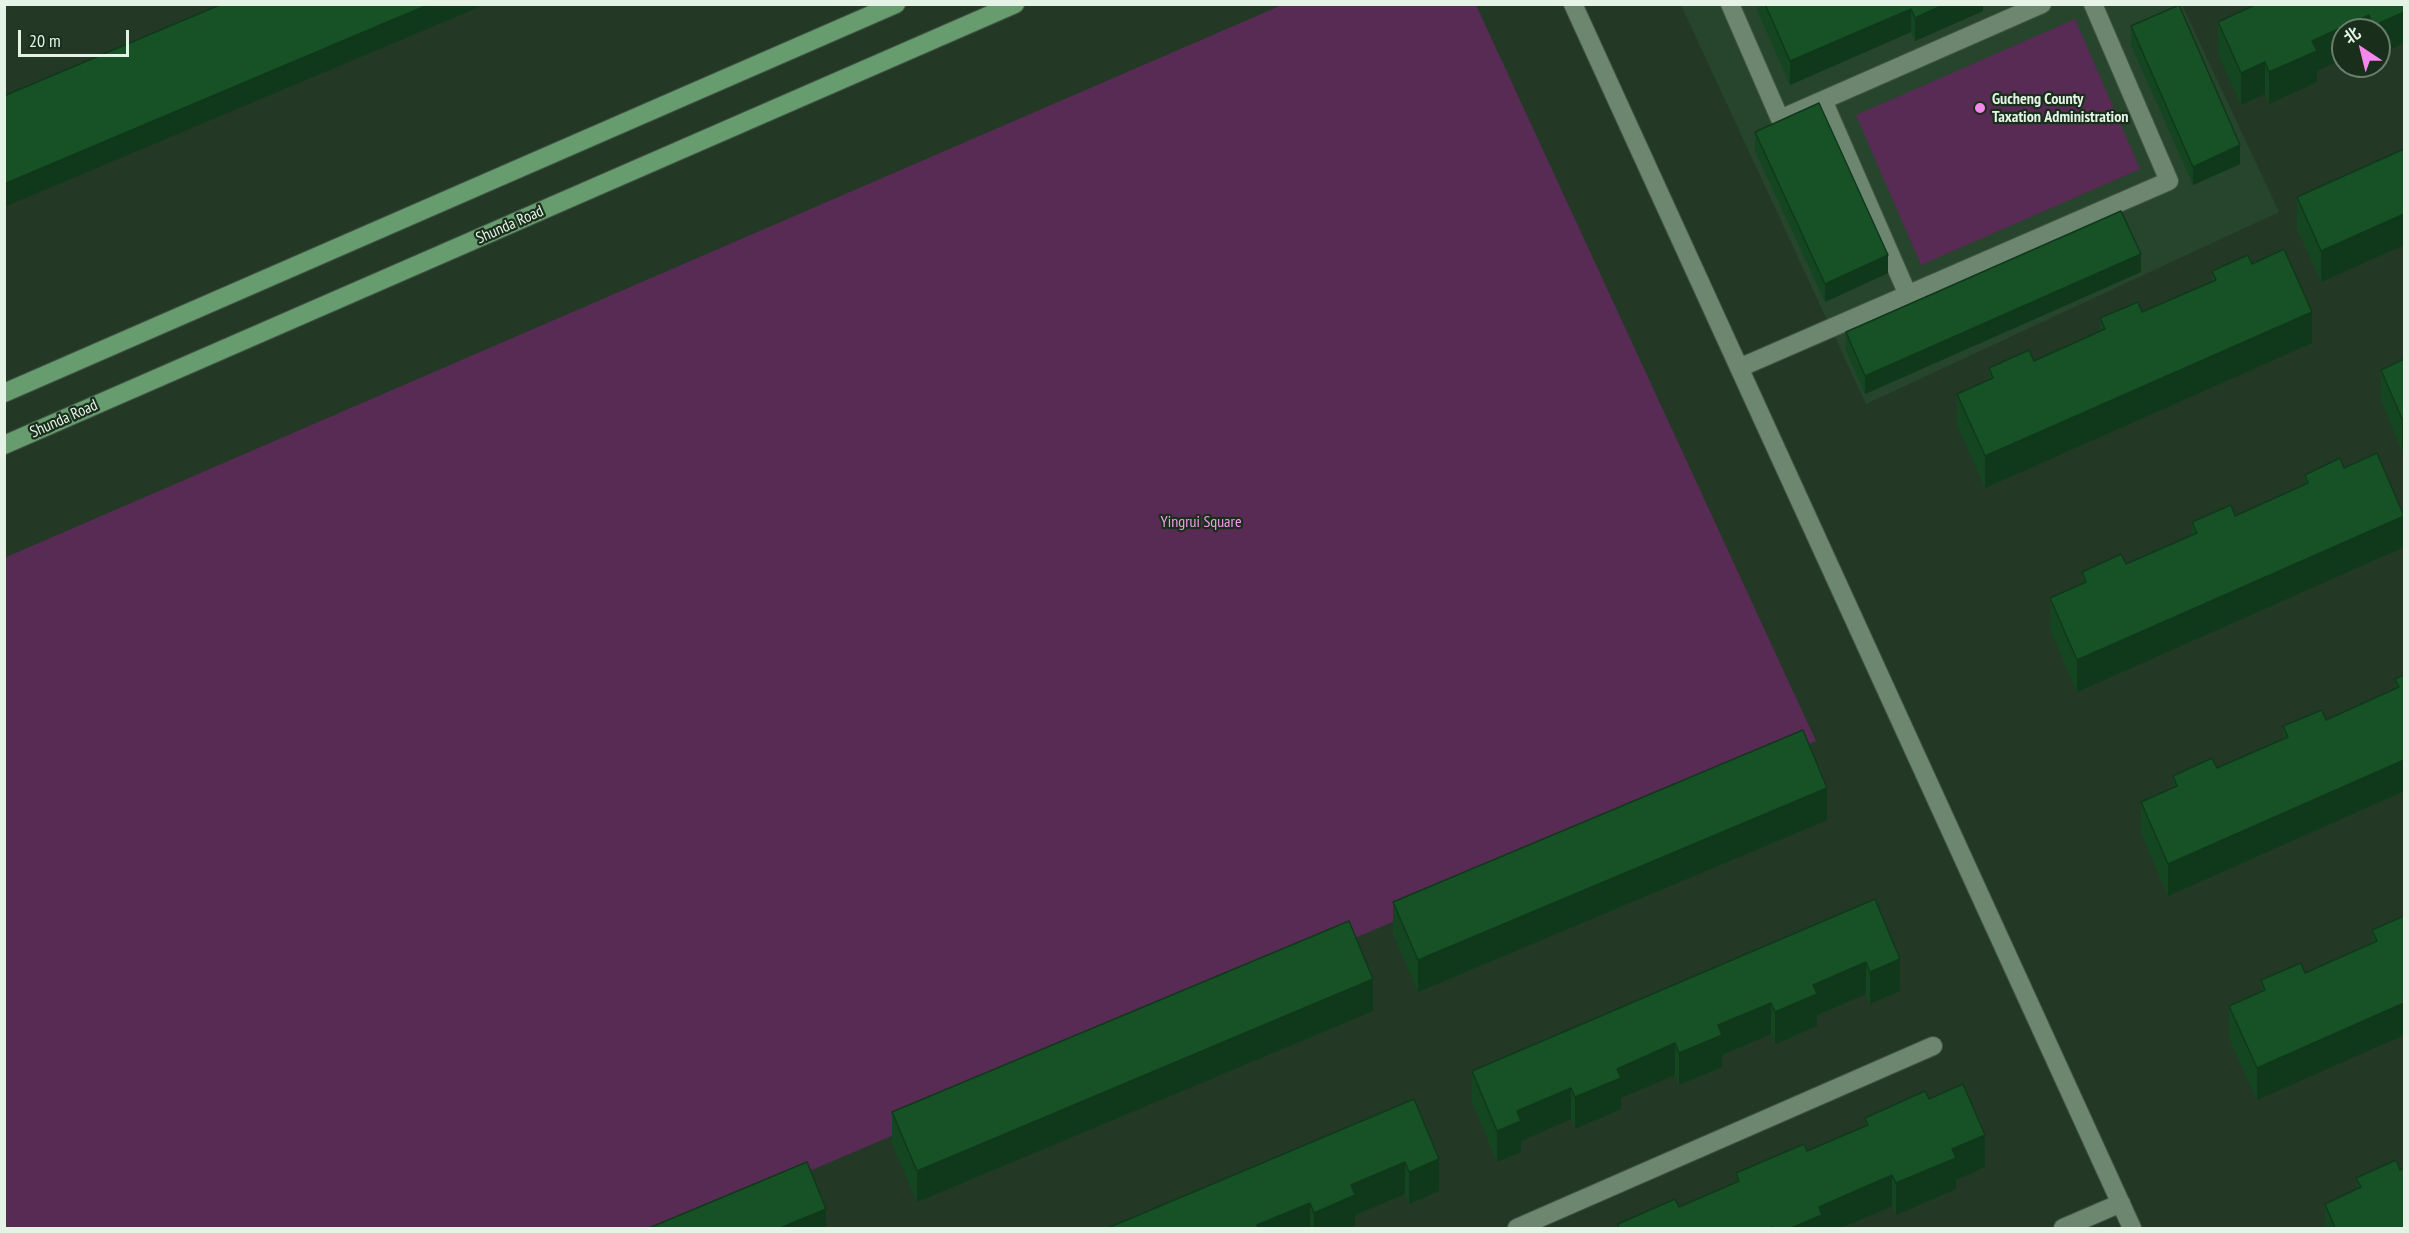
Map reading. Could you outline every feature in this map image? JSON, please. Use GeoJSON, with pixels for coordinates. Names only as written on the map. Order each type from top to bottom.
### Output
{"type":"FeatureCollection","features":[{"type":"Feature","properties":{"kind":"main road"},"geometry":{"type":"LineString","coordinates":[[4,393],[896,4]]}},
{"type":"Feature","properties":{"kind":"main road","name":"Shunda Road"},"geometry":{"type":"LineString","coordinates":[[4,445],[1015,4]]}},
{"type":"Feature","properties":{"kind":"street"},"geometry":{"type":"LineString","coordinates":[[1573,4],[2132,1228]]}},
{"type":"Feature","properties":{"kind":"street"},"geometry":{"type":"LineString","coordinates":[[1730,4],[1780,119],[2042,4]]}},
{"type":"Feature","properties":{"kind":"street"},"geometry":{"type":"LineString","coordinates":[[1739,369],[2169,181],[2093,4]]}},
{"type":"Feature","properties":{"kind":"street"},"geometry":{"type":"LineString","coordinates":[[1823,100],[1908,295]]}},
{"type":"Feature","properties":{"kind":"street"},"geometry":{"type":"LineString","coordinates":[[1525,1227],[1933,1046]]}},
{"type":"Feature","properties":{"kind":"street"},"geometry":{"type":"LineString","coordinates":[[2063,1228],[2121,1203]]}},
{"type":"Feature","properties":{"kind":"shaded area","name":"Gucheng County Taxation Administration"},"geometry":{"type":"Polygon","coordinates":[[[1681,5],[2182,5],[2279,212],[1866,404],[1681,5]]]}},
{"type":"Feature","properties":{"kind":"green space","name":"Yingrui Square"},"geometry":{"type":"Polygon","coordinates":[[[1282,5],[1476,5],[1816,741],[676,1228],[5,1228],[4,558],[1282,5]]]}},
{"type":"Feature","properties":{"kind":"green space"},"geometry":{"type":"Polygon","coordinates":[[[2075,19],[2140,169],[1921,265],[1856,115],[2075,19]]]}},
{"type":"Feature","properties":{"kind":"building"},"geometry":{"type":"Polygon","coordinates":[[[222,4],[430,4],[4,184],[4,96],[222,4]]]}},
{"type":"Feature","properties":{"kind":"building"},"geometry":{"type":"Polygon","coordinates":[[[1765,4],[1945,4],[1915,18],[1911,9],[1790,61],[1765,4]]]}},
{"type":"Feature","properties":{"kind":"building"},"geometry":{"type":"Polygon","coordinates":[[[2257,4],[2404,4],[2404,12],[2391,18],[2370,18],[2369,15],[2362,18],[2331,18],[2331,32],[2312,41],[2317,51],[2269,72],[2265,62],[2241,73],[2218,22],[2257,4]]]}},
{"type":"Feature","properties":{"kind":"building"},"geometry":{"type":"Polygon","coordinates":[[[2179,5],[2240,145],[2193,167],[2131,26],[2179,5]]]}},
{"type":"Feature","properties":{"kind":"building"},"geometry":{"type":"Polygon","coordinates":[[[1819,103],[1888,255],[1825,284],[1755,132],[1819,103]]]}},
{"type":"Feature","properties":{"kind":"building"},"geometry":{"type":"Polygon","coordinates":[[[2404,149],[2404,214],[2321,251],[2297,197],[2404,149]]]}},
{"type":"Feature","properties":{"kind":"building"},"geometry":{"type":"Polygon","coordinates":[[[2121,211],[2141,254],[1865,376],[1846,332],[2121,211]]]}},
{"type":"Feature","properties":{"kind":"building"},"geometry":{"type":"Polygon","coordinates":[[[2284,249],[2312,312],[1985,456],[1957,394],[1993,378],[1989,368],[2029,350],[2034,361],[2105,329],[2100,318],[2138,302],[2142,312],[2216,280],[2212,271],[2248,255],[2252,264],[2284,249]]]}},
{"type":"Feature","properties":{"kind":"building"},"geometry":{"type":"Polygon","coordinates":[[[2404,359],[2404,418],[2402,419],[2381,370],[2404,359]]]}},
{"type":"Feature","properties":{"kind":"building"},"geometry":{"type":"Polygon","coordinates":[[[2377,453],[2404,516],[2077,660],[2050,598],[2086,582],[2082,572],[2121,554],[2126,564],[2197,533],[2192,522],[2231,505],[2235,516],[2308,483],[2305,475],[2340,458],[2344,468],[2377,453]]]}},
{"type":"Feature","properties":{"kind":"building"},"geometry":{"type":"Polygon","coordinates":[[[2404,675],[2404,760],[2168,864],[2141,802],[2177,786],[2173,776],[2212,758],[2217,768],[2288,737],[2283,726],[2322,710],[2326,720],[2399,687],[2395,679],[2404,675]]]}},
{"type":"Feature","properties":{"kind":"building"},"geometry":{"type":"Polygon","coordinates":[[[1803,730],[1827,788],[1418,960],[1393,902],[1803,730]]]}},
{"type":"Feature","properties":{"kind":"building"},"geometry":{"type":"Polygon","coordinates":[[[1875,899],[1900,959],[1870,972],[1866,962],[1813,985],[1817,994],[1775,1012],[1771,1003],[1718,1025],[1722,1035],[1679,1053],[1675,1043],[1617,1069],[1621,1078],[1575,1097],[1571,1088],[1517,1111],[1521,1121],[1497,1131],[1472,1071],[1875,899]]]}},
{"type":"Feature","properties":{"kind":"building"},"geometry":{"type":"Polygon","coordinates":[[[2404,916],[2404,1003],[2257,1068],[2229,1006],[2265,990],[2261,980],[2301,963],[2305,973],[2377,941],[2372,930],[2404,916]]]}},
{"type":"Feature","properties":{"kind":"building"},"geometry":{"type":"Polygon","coordinates":[[[1349,921],[1373,979],[917,1171],[892,1112],[1349,921]]]}},
{"type":"Feature","properties":{"kind":"building"},"geometry":{"type":"Polygon","coordinates":[[[1963,1084],[1985,1135],[1952,1149],[1956,1158],[1896,1183],[1892,1175],[1819,1207],[1822,1215],[1791,1228],[1619,1228],[1618,1224],[1675,1199],[1679,1207],[1739,1181],[1736,1173],[1804,1144],[1807,1151],[1868,1125],[1865,1118],[1925,1091],[1929,1099],[1963,1084]]]}},
{"type":"Feature","properties":{"kind":"building"},"geometry":{"type":"Polygon","coordinates":[[[1414,1099],[1439,1159],[1409,1172],[1405,1162],[1351,1185],[1355,1195],[1314,1213],[1310,1203],[1257,1225],[1258,1228],[1108,1228],[1414,1099]]]}},
{"type":"Feature","properties":{"kind":"building"},"geometry":{"type":"Polygon","coordinates":[[[2396,1160],[2400,1170],[2404,1168],[2404,1228],[2335,1228],[2325,1204],[2361,1187],[2356,1178],[2396,1160]]]}},
{"type":"Feature","properties":{"kind":"building"},"geometry":{"type":"Polygon","coordinates":[[[807,1162],[826,1209],[780,1228],[649,1228],[807,1162]]]}},
{"type":"Feature","properties":{"kind":"place","name":"Gucheng County Taxation Administration"},"geometry":{"type":"Point","coordinates":[1980,108]}}]}
